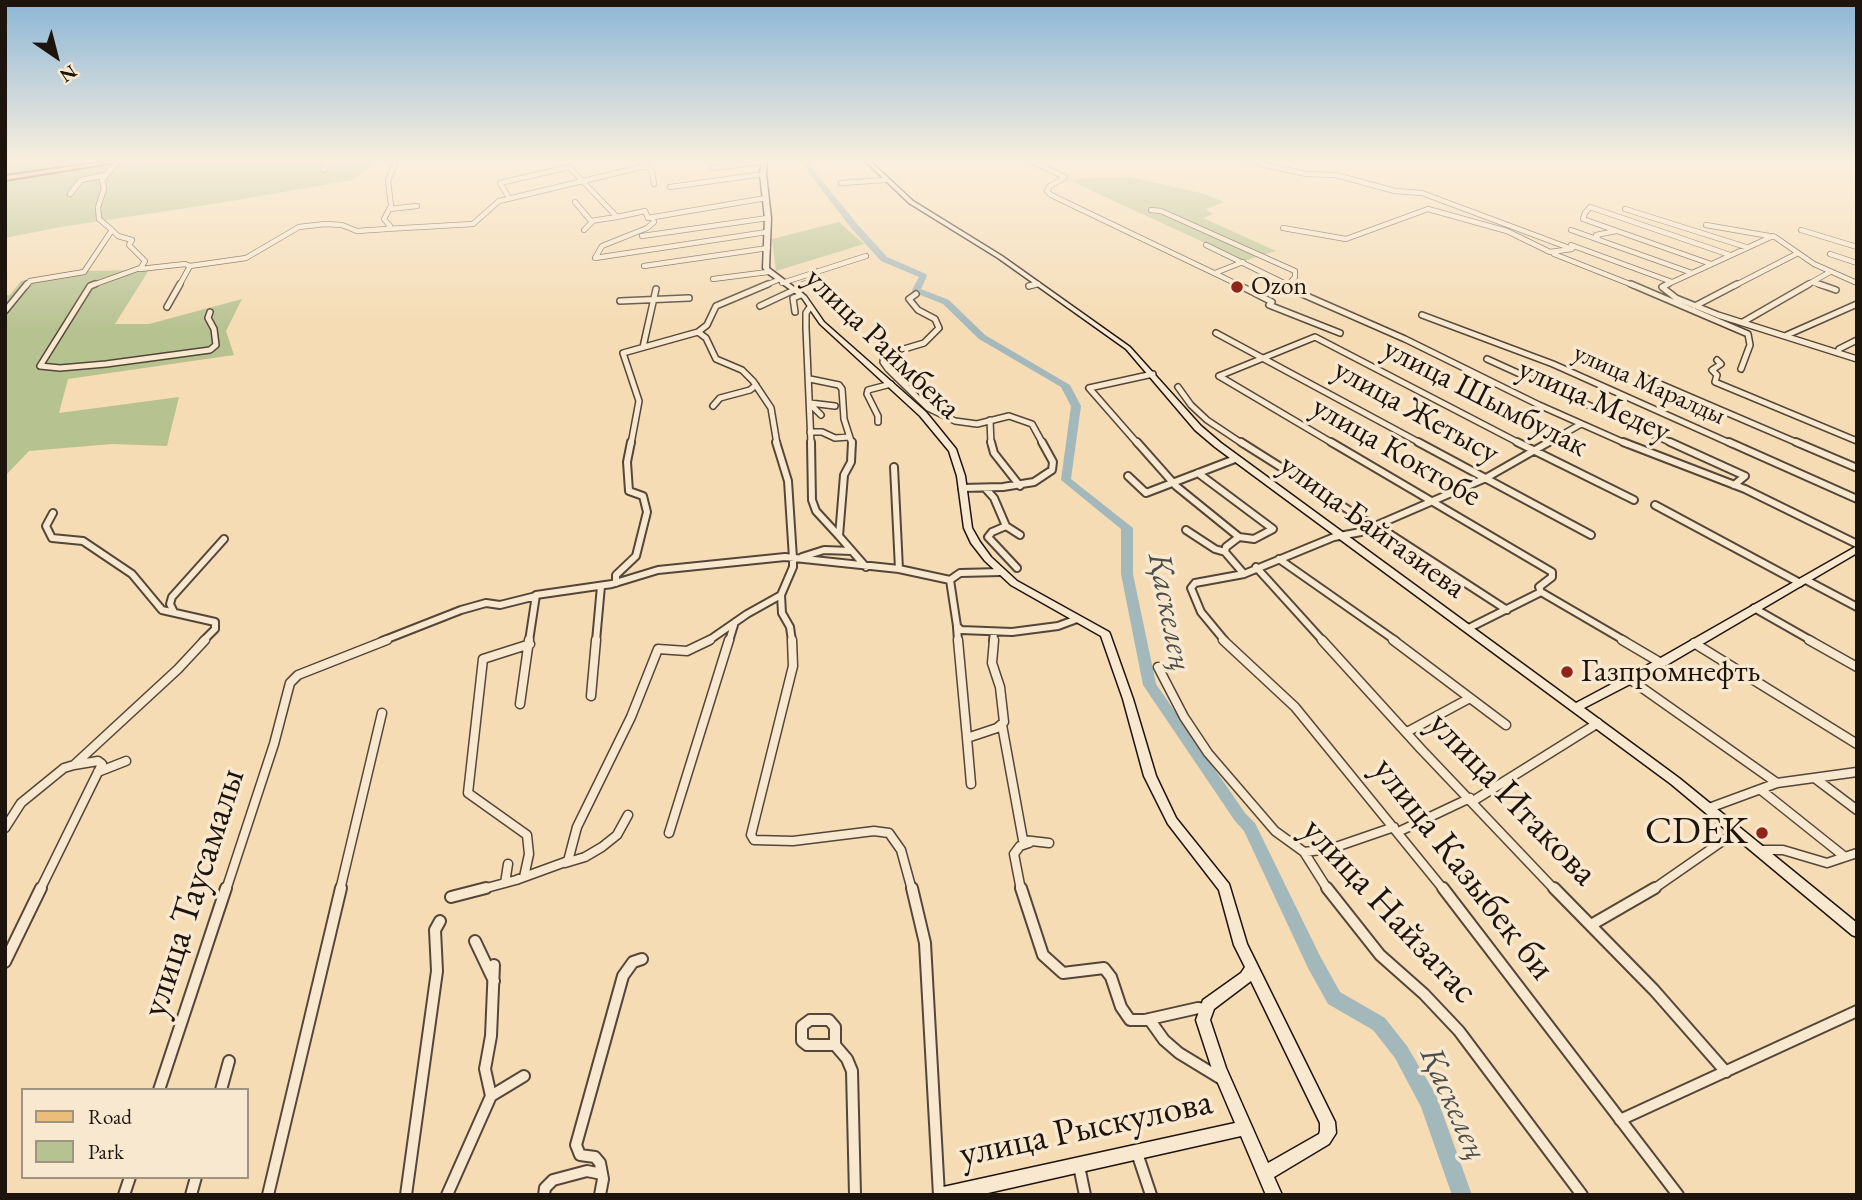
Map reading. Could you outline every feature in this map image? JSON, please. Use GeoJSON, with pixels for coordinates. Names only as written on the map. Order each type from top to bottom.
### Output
{"type":"FeatureCollection","features":[{"type":"Feature","properties":{"kind":"street"},"geometry":{"type":"LineString","coordinates":[[99,216],[118,236],[132,240],[129,245],[145,261],[141,268]]}},
{"type":"Feature","properties":{"kind":"street"},"geometry":{"type":"LineString","coordinates":[[386,216],[384,219],[390,227],[386,229]]}},
{"type":"Feature","properties":{"kind":"street"},"geometry":{"type":"LineString","coordinates":[[209,312],[208,318],[214,330],[216,345],[209,350],[106,364],[40,366],[90,286],[141,268],[185,264],[190,267],[246,258],[304,225],[342,225],[357,231],[473,224],[482,216]]}},
{"type":"Feature","properties":{"kind":"street"},"geometry":{"type":"LineString","coordinates":[[587,216],[592,222]]}},
{"type":"Feature","properties":{"kind":"street"},"geometry":{"type":"LineString","coordinates":[[584,230],[592,222],[622,216]]}},
{"type":"Feature","properties":{"kind":"street"},"geometry":{"type":"LineString","coordinates":[[647,216],[659,216]]}},
{"type":"Feature","properties":{"kind":"street"},"geometry":{"type":"LineString","coordinates":[[677,217],[684,216]]}},
{"type":"Feature","properties":{"kind":"street","name":"улица Байгазиева"},"geometry":{"type":"LineString","coordinates":[[935,216],[972,238],[1039,288],[1128,348],[1199,428],[1235,458],[1577,707],[1709,808],[1857,930]]}},
{"type":"Feature","properties":{"kind":"street"},"geometry":{"type":"LineString","coordinates":[[1097,216],[1272,302],[1269,306],[1340,333],[1324,342]]}},
{"type":"Feature","properties":{"kind":"street"},"geometry":{"type":"LineString","coordinates":[[1172,216],[1295,271],[1289,284]]}},
{"type":"Feature","properties":{"kind":"street"},"geometry":{"type":"LineString","coordinates":[[1283,228],[1346,239],[1409,216]]}},
{"type":"Feature","properties":{"kind":"street"},"geometry":{"type":"LineString","coordinates":[[1453,216],[1507,231],[1550,252],[1620,278],[1649,294],[1748,334],[1750,345],[1741,369]]}},
{"type":"Feature","properties":{"kind":"street"},"geometry":{"type":"LineString","coordinates":[[1486,216],[1672,282]]}},
{"type":"Feature","properties":{"kind":"street"},"geometry":{"type":"LineString","coordinates":[[1585,216],[1583,219],[1711,264]]}},
{"type":"Feature","properties":{"kind":"street"},"geometry":{"type":"LineString","coordinates":[[1616,216],[1730,255]]}},
{"type":"Feature","properties":{"kind":"street"},"geometry":{"type":"LineString","coordinates":[[1650,216],[1747,247]]}},
{"type":"Feature","properties":{"kind":"street"},"geometry":{"type":"LineString","coordinates":[[652,217],[654,222],[647,228],[602,246],[595,258],[767,232]]}},
{"type":"Feature","properties":{"kind":"street"},"geometry":{"type":"LineString","coordinates":[[642,236],[768,218]]}},
{"type":"Feature","properties":{"kind":"street","name":"улица Раймбека"},"geometry":{"type":"LineString","coordinates":[[768,218],[768,272],[798,290],[822,323],[923,414],[953,450],[972,536],[1001,572],[1044,602],[1105,634],[1128,699],[1150,776],[1172,821],[1225,888],[1241,945],[1327,1122],[1328,1133],[1265,1174]]}},
{"type":"Feature","properties":{"kind":"street"},"geometry":{"type":"LineString","coordinates":[[1706,225],[1773,236],[1830,272],[1857,284]]}},
{"type":"Feature","properties":{"kind":"street"},"geometry":{"type":"LineString","coordinates":[[5,311],[30,281],[84,272],[89,260],[113,230]]}},
{"type":"Feature","properties":{"kind":"street"},"geometry":{"type":"LineString","coordinates":[[1571,246],[1570,236],[1573,230],[1692,273]]}},
{"type":"Feature","properties":{"kind":"street"},"geometry":{"type":"LineString","coordinates":[[1801,230],[1857,247]]}},
{"type":"Feature","properties":{"kind":"street"},"geometry":{"type":"LineString","coordinates":[[1598,239],[1596,236],[1616,231]]}},
{"type":"Feature","properties":{"kind":"street"},"geometry":{"type":"LineString","coordinates":[[1773,236],[1662,287],[1676,298],[1695,306],[1857,359]]}},
{"type":"Feature","properties":{"kind":"street","name":"улица Медеу"},"geometry":{"type":"LineString","coordinates":[[1206,245],[1289,284],[1293,290],[1405,339],[1427,352],[1450,360],[1581,424],[1659,458],[1734,485],[1856,549]]}},
{"type":"Feature","properties":{"kind":"street"},"geometry":{"type":"LineString","coordinates":[[1550,252],[1564,251],[1571,246]]}},
{"type":"Feature","properties":{"kind":"street"},"geometry":{"type":"LineString","coordinates":[[644,266],[768,248]]}},
{"type":"Feature","properties":{"kind":"street"},"geometry":{"type":"LineString","coordinates":[[1564,251],[1567,258]]}},
{"type":"Feature","properties":{"kind":"street"},"geometry":{"type":"LineString","coordinates":[[1695,306],[1798,253]]}},
{"type":"Feature","properties":{"kind":"street"},"geometry":{"type":"LineString","coordinates":[[1830,254],[1857,263]]}},
{"type":"Feature","properties":{"kind":"street"},"geometry":{"type":"LineString","coordinates":[[616,583],[616,575],[636,556],[647,512],[643,496],[632,494],[627,482],[627,462],[639,401],[623,353],[698,332],[707,325],[716,306],[780,281],[866,256]]}},
{"type":"Feature","properties":{"kind":"street"},"geometry":{"type":"LineString","coordinates":[[1216,273],[1243,262]]}},
{"type":"Feature","properties":{"kind":"street"},"geometry":{"type":"LineString","coordinates":[[167,307],[190,267]]}},
{"type":"Feature","properties":{"kind":"street"},"geometry":{"type":"LineString","coordinates":[[760,306],[798,290],[815,279],[818,271]]}},
{"type":"Feature","properties":{"kind":"street"},"geometry":{"type":"LineString","coordinates":[[713,279],[768,272]]}},
{"type":"Feature","properties":{"kind":"street"},"geometry":{"type":"LineString","coordinates":[[1743,322],[1830,272]]}},
{"type":"Feature","properties":{"kind":"street"},"geometry":{"type":"LineString","coordinates":[[1810,283],[1836,290]]}},
{"type":"Feature","properties":{"kind":"street"},"geometry":{"type":"LineString","coordinates":[[643,346],[656,289]]}},
{"type":"Feature","properties":{"kind":"street"},"geometry":{"type":"LineString","coordinates":[[795,312],[793,298],[798,290]]}},
{"type":"Feature","properties":{"kind":"street"},"geometry":{"type":"LineString","coordinates":[[916,294],[909,297],[912,304],[935,318],[939,328],[928,341],[884,355],[886,366],[931,410],[962,423],[978,424],[1009,416],[1032,424],[1054,467],[1034,482],[1020,486],[962,488]]}},
{"type":"Feature","properties":{"kind":"street"},"geometry":{"type":"LineString","coordinates":[[620,301],[689,298]]}},
{"type":"Feature","properties":{"kind":"street"},"geometry":{"type":"LineString","coordinates":[[1787,335],[1857,304]]}},
{"type":"Feature","properties":{"kind":"street"},"geometry":{"type":"LineString","coordinates":[[810,307],[806,313],[813,505],[866,567]]}},
{"type":"Feature","properties":{"kind":"street","name":"улица Маралды"},"geometry":{"type":"LineString","coordinates":[[1422,315],[1579,375],[1857,499]]}},
{"type":"Feature","properties":{"kind":"street"},"geometry":{"type":"LineString","coordinates":[[698,332],[706,338],[716,359],[742,370],[771,408],[773,431],[785,468],[797,558],[781,595],[782,613],[792,641],[793,666],[758,796],[751,835],[754,840],[793,841],[874,831],[889,833],[901,850],[925,943],[941,1195]]}},
{"type":"Feature","properties":{"kind":"street","name":"улица Жетысу"},"geometry":{"type":"LineString","coordinates":[[1216,332],[1591,535]]}},
{"type":"Feature","properties":{"kind":"street","name":"улица Шымбулак"},"geometry":{"type":"LineString","coordinates":[[1265,357],[1315,337],[1533,451],[1634,500]]}},
{"type":"Feature","properties":{"kind":"street"},"geometry":{"type":"LineString","coordinates":[[1838,353],[1839,349],[1857,340]]}},
{"type":"Feature","properties":{"kind":"street","name":"улица Коктобе"},"geometry":{"type":"LineString","coordinates":[[1265,357],[1219,376],[1548,569],[1554,574],[1539,587],[1541,592]]}},
{"type":"Feature","properties":{"kind":"street"},"geometry":{"type":"LineString","coordinates":[[1488,359],[1744,475],[1746,478],[1734,485]]}},
{"type":"Feature","properties":{"kind":"street"},"geometry":{"type":"LineString","coordinates":[[1717,360],[1721,364],[1712,370],[1717,375],[1715,383],[1857,441]]}},
{"type":"Feature","properties":{"kind":"street"},"geometry":{"type":"LineString","coordinates":[[1153,374],[1089,388],[1174,483],[1239,537],[1254,540],[1272,531],[1272,528],[1198,473]]}},
{"type":"Feature","properties":{"kind":"street"},"geometry":{"type":"LineString","coordinates":[[1646,378],[1857,468]]}},
{"type":"Feature","properties":{"kind":"street"},"geometry":{"type":"LineString","coordinates":[[810,379],[839,385],[845,424],[851,440],[850,462],[843,486],[839,536]]}},
{"type":"Feature","properties":{"kind":"street"},"geometry":{"type":"LineString","coordinates":[[878,422],[878,416],[867,394],[868,390],[891,384]]}},
{"type":"Feature","properties":{"kind":"street"},"geometry":{"type":"LineString","coordinates":[[713,406],[720,398],[750,390],[756,385]]}},
{"type":"Feature","properties":{"kind":"street"},"geometry":{"type":"LineString","coordinates":[[1178,387],[1191,405],[1207,420],[1312,489],[1507,610]]}},
{"type":"Feature","properties":{"kind":"street"},"geometry":{"type":"LineString","coordinates":[[843,398],[851,405]]}},
{"type":"Feature","properties":{"kind":"street"},"geometry":{"type":"LineString","coordinates":[[810,404],[835,406]]}},
{"type":"Feature","properties":{"kind":"street"},"geometry":{"type":"LineString","coordinates":[[810,404],[821,415]]}},
{"type":"Feature","properties":{"kind":"street"},"geometry":{"type":"LineString","coordinates":[[990,420],[994,453],[1020,486]]}},
{"type":"Feature","properties":{"kind":"street"},"geometry":{"type":"LineString","coordinates":[[1186,530],[1211,547],[1225,552],[1244,574],[1256,567],[1342,536],[1361,532],[1486,478],[1581,424]]}},
{"type":"Feature","properties":{"kind":"street"},"geometry":{"type":"LineString","coordinates":[[810,432],[822,432],[835,438],[851,440]]}},
{"type":"Feature","properties":{"kind":"street"},"geometry":{"type":"LineString","coordinates":[[1128,476],[1146,493],[1235,458]]}},
{"type":"Feature","properties":{"kind":"street"},"geometry":{"type":"LineString","coordinates":[[894,467],[899,569]]}},
{"type":"Feature","properties":{"kind":"street"},"geometry":{"type":"LineString","coordinates":[[985,488],[994,498],[1006,526],[1020,535]]}},
{"type":"Feature","properties":{"kind":"street"},"geometry":{"type":"LineString","coordinates":[[1655,505],[1857,607]]}},
{"type":"Feature","properties":{"kind":"street"},"geometry":{"type":"LineString","coordinates":[[53,513],[46,526],[52,538],[75,539],[91,546],[132,574],[162,610],[215,622],[215,629],[178,669],[74,765]]}},
{"type":"Feature","properties":{"kind":"street"},"geometry":{"type":"LineString","coordinates":[[1006,526],[992,531],[988,537],[1017,568]]}},
{"type":"Feature","properties":{"kind":"street"},"geometry":{"type":"LineString","coordinates":[[1225,552],[1226,547],[1239,537]]}},
{"type":"Feature","properties":{"kind":"street"},"geometry":{"type":"LineString","coordinates":[[174,612],[170,604],[172,597],[224,539]]}},
{"type":"Feature","properties":{"kind":"street"},"geometry":{"type":"LineString","coordinates":[[1577,707],[1631,680],[1856,549]]}},
{"type":"Feature","properties":{"kind":"street"},"geometry":{"type":"LineString","coordinates":[[797,558],[824,550],[852,551]]}},
{"type":"Feature","properties":{"kind":"street"},"geometry":{"type":"LineString","coordinates":[[797,558],[899,569],[950,580],[960,573],[1001,572]]}},
{"type":"Feature","properties":{"kind":"street","name":"улица Таусамалы"},"geometry":{"type":"LineString","coordinates":[[160,1088],[283,714],[290,683],[298,675],[475,605],[500,605],[536,596],[601,586],[658,570],[797,558]]}},
{"type":"Feature","properties":{"kind":"street"},"geometry":{"type":"LineString","coordinates":[[1279,559],[1439,672],[1506,725]]}},
{"type":"Feature","properties":{"kind":"street","name":"улица Итакова"},"geometry":{"type":"LineString","coordinates":[[1256,567],[1471,800],[1654,989],[1726,1072]]}},
{"type":"Feature","properties":{"kind":"street","name":"улица Казыбек би"},"geometry":{"type":"LineString","coordinates":[[1244,574],[1192,585],[1201,612],[1217,634],[1295,707],[1396,830],[1678,1195]]}},
{"type":"Feature","properties":{"kind":"street"},"geometry":{"type":"LineString","coordinates":[[950,580],[957,626],[960,686],[971,784]]}},
{"type":"Feature","properties":{"kind":"street"},"geometry":{"type":"LineString","coordinates":[[591,696],[601,586]]}},
{"type":"Feature","properties":{"kind":"street"},"geometry":{"type":"LineString","coordinates":[[1469,628],[1541,592],[1661,663]]}},
{"type":"Feature","properties":{"kind":"street"},"geometry":{"type":"LineString","coordinates":[[565,863],[569,858],[577,827],[631,717],[658,649],[692,651],[781,595]]}},
{"type":"Feature","properties":{"kind":"street"},"geometry":{"type":"LineString","coordinates":[[520,704],[536,596]]}},
{"type":"Feature","properties":{"kind":"street"},"geometry":{"type":"LineString","coordinates":[[1754,608],[1857,667]]}},
{"type":"Feature","properties":{"kind":"street"},"geometry":{"type":"LineString","coordinates":[[957,626],[961,630],[994,632],[1059,626],[1077,619]]}},
{"type":"Feature","properties":{"kind":"street"},"geometry":{"type":"LineString","coordinates":[[669,833],[734,625]]}},
{"type":"Feature","properties":{"kind":"street"},"geometry":{"type":"LineString","coordinates":[[994,632],[992,663],[1000,687],[1004,717],[1002,725],[1020,833],[1023,840],[1029,843]]}},
{"type":"Feature","properties":{"kind":"street"},"geometry":{"type":"LineString","coordinates":[[1694,643],[1857,744]]}},
{"type":"Feature","properties":{"kind":"street"},"geometry":{"type":"LineString","coordinates":[[524,877],[529,854],[527,835],[468,793],[483,659],[530,644]]}},
{"type":"Feature","properties":{"kind":"street","name":"улица Найзатас"},"geometry":{"type":"LineString","coordinates":[[1158,667],[1184,717],[1208,753],[1275,831],[1304,852],[1338,905],[1363,936],[1459,1031],[1582,1195]]}},
{"type":"Feature","properties":{"kind":"street"},"geometry":{"type":"LineString","coordinates":[[1631,680],[1777,783]]}},
{"type":"Feature","properties":{"kind":"street"},"geometry":{"type":"LineString","coordinates":[[1407,732],[1471,698]]}},
{"type":"Feature","properties":{"kind":"street"},"geometry":{"type":"LineString","coordinates":[[268,1195],[382,713]]}},
{"type":"Feature","properties":{"kind":"street"},"geometry":{"type":"LineString","coordinates":[[1304,852],[1330,849],[1396,830],[1471,800],[1598,723]]}},
{"type":"Feature","properties":{"kind":"street"},"geometry":{"type":"LineString","coordinates":[[967,738],[1002,725]]}},
{"type":"Feature","properties":{"kind":"street"},"geometry":{"type":"LineString","coordinates":[[98,772],[126,761]]}},
{"type":"Feature","properties":{"kind":"street"},"geometry":{"type":"LineString","coordinates":[[5,828],[21,803],[64,768],[102,762],[5,962]]}},
{"type":"Feature","properties":{"kind":"street"},"geometry":{"type":"LineString","coordinates":[[1709,808],[1777,783],[1857,772]]}},
{"type":"Feature","properties":{"kind":"street"},"geometry":{"type":"LineString","coordinates":[[1816,778],[1857,810]]}},
{"type":"Feature","properties":{"kind":"street"},"geometry":{"type":"LineString","coordinates":[[1761,790],[1845,857]]}},
{"type":"Feature","properties":{"kind":"street"},"geometry":{"type":"LineString","coordinates":[[452,897],[585,857],[617,835],[628,815]]}},
{"type":"Feature","properties":{"kind":"street"},"geometry":{"type":"LineString","coordinates":[[1591,925],[1654,889],[1737,831]]}},
{"type":"Feature","properties":{"kind":"street"},"geometry":{"type":"LineString","coordinates":[[1049,843],[1020,846],[1014,855],[1024,902],[1043,954],[1063,973],[1104,968],[1111,976],[1125,1015],[1130,1020],[1149,1019],[1198,1007],[1205,1009],[1246,977],[1252,967]]}},
{"type":"Feature","properties":{"kind":"street"},"geometry":{"type":"LineString","coordinates":[[1761,850],[1783,850],[1827,863],[1857,853]]}},
{"type":"Feature","properties":{"kind":"street"},"geometry":{"type":"LineString","coordinates":[[505,883],[508,864]]}},
{"type":"Feature","properties":{"kind":"street"},"geometry":{"type":"LineString","coordinates":[[406,1195],[437,971],[435,930],[440,921]]}},
{"type":"Feature","properties":{"kind":"street"},"geometry":{"type":"LineString","coordinates":[[475,941],[495,982]]}},
{"type":"Feature","properties":{"kind":"street"},"geometry":{"type":"LineString","coordinates":[[600,1195],[602,1167],[596,1157],[580,1155],[576,1145],[623,976],[627,966],[642,959]]}},
{"type":"Feature","properties":{"kind":"street"},"geometry":{"type":"LineString","coordinates":[[494,965],[491,1037],[485,1069],[494,1091]]}},
{"type":"Feature","properties":{"kind":"street","name":"улица Рыскулова"},"geometry":{"type":"LineString","coordinates":[[1205,1009],[1203,1020],[1224,1080],[1274,1195]]}},
{"type":"Feature","properties":{"kind":"street"},"geometry":{"type":"LineString","coordinates":[[1620,1120],[1857,1011]]}},
{"type":"Feature","properties":{"kind":"street"},"geometry":{"type":"LineString","coordinates":[[1149,1019],[1164,1040],[1224,1080]]}},
{"type":"Feature","properties":{"kind":"street"},"geometry":{"type":"LineString","coordinates":[[835,1045],[847,1059],[852,1071],[855,1195]]}},
{"type":"Feature","properties":{"kind":"street"},"geometry":{"type":"LineString","coordinates":[[222,1088],[229,1062]]}},
{"type":"Feature","properties":{"kind":"street"},"geometry":{"type":"LineString","coordinates":[[447,1195],[494,1091],[524,1076]]}},
{"type":"Feature","properties":{"kind":"street","name":"улица Рыскулова"},"geometry":{"type":"LineString","coordinates":[[941,1195],[1244,1128]]}},
{"type":"Feature","properties":{"kind":"street"},"geometry":{"type":"LineString","coordinates":[[1137,1153],[1151,1195]]}},
{"type":"Feature","properties":{"kind":"street"},"geometry":{"type":"LineString","coordinates":[[1079,1166],[1085,1195]]}},
{"type":"Feature","properties":{"kind":"street"},"geometry":{"type":"LineString","coordinates":[[544,1195],[545,1188],[553,1180],[587,1171],[602,1174]]}},
{"type":"Feature","properties":{"kind":"green space"},"geometry":{"type":"Polygon","coordinates":[[[5,216],[133,216],[61,227],[5,238],[5,216]]]}},
{"type":"Feature","properties":{"kind":"green space"},"geometry":{"type":"Polygon","coordinates":[[[1147,216],[1208,216],[1203,218],[1276,251],[1244,261],[1147,216]]]}},
{"type":"Feature","properties":{"kind":"green space"},"geometry":{"type":"Polygon","coordinates":[[[839,222],[864,244],[776,271],[772,239],[839,222]]]}},
{"type":"Feature","properties":{"kind":"green space"},"geometry":{"type":"Polygon","coordinates":[[[149,270],[115,324],[149,324],[242,299],[226,331],[234,355],[68,379],[59,413],[179,397],[167,446],[112,444],[29,451],[5,476],[5,295],[10,295],[21,281],[79,271],[149,270]]]}},
{"type":"Feature","properties":{"kind":"waterway","name":"Қаскелең"},"geometry":{"type":"LineString","coordinates":[[846,216],[884,259],[923,276],[916,290],[946,302],[982,337],[1065,385],[1076,406],[1066,480],[1127,528],[1127,574],[1150,685],[1240,817],[1250,827],[1334,998],[1379,1024],[1401,1052],[1429,1102],[1462,1195]]}},
{"type":"Feature","properties":{"kind":"place","name":"Ozon"},"geometry":{"type":"Point","coordinates":[1237,287]}},
{"type":"Feature","properties":{"kind":"place","name":"Газпромнефть"},"geometry":{"type":"Point","coordinates":[1567,672]}},
{"type":"Feature","properties":{"kind":"place","name":"CDEK"},"geometry":{"type":"Point","coordinates":[1762,833]}}]}
